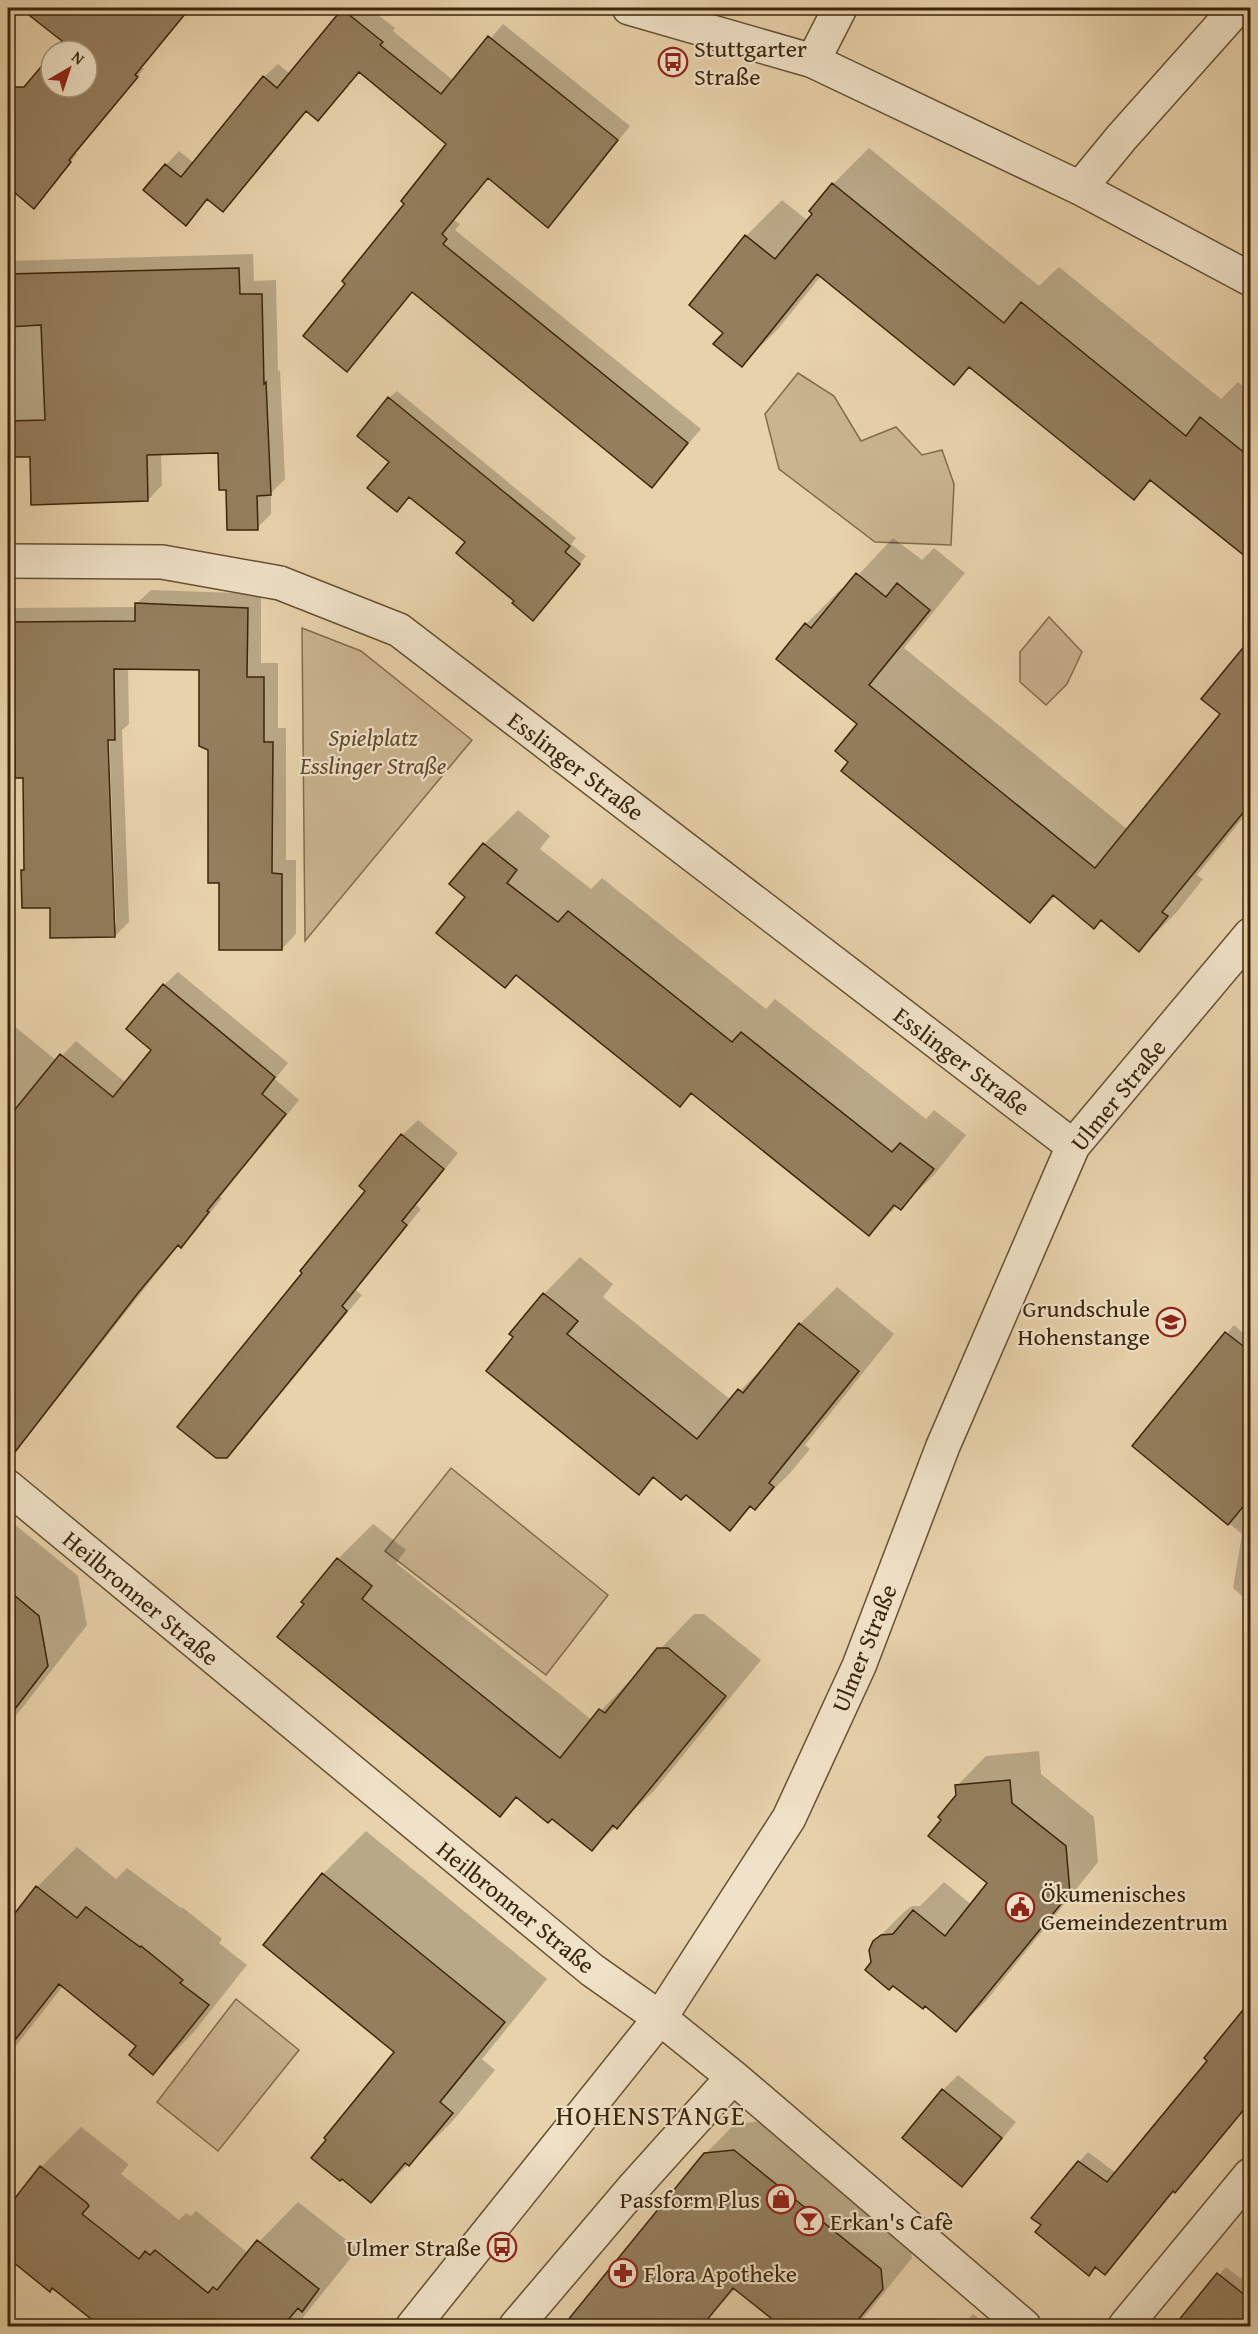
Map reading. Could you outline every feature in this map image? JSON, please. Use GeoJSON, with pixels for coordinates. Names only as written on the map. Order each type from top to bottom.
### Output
{"type":"FeatureCollection","features":[{"type":"Feature","properties":{"kind":"street"},"geometry":{"type":"LineString","coordinates":[[629,8],[813,61],[1080,188],[1251,279]]}},
{"type":"Feature","properties":{"kind":"street"},"geometry":{"type":"LineString","coordinates":[[813,61],[840,8]]}},
{"type":"Feature","properties":{"kind":"street"},"geometry":{"type":"LineString","coordinates":[[1080,188],[1122,137],[1237,8]]}},
{"type":"Feature","properties":{"kind":"street","name":"Esslinger Straße"},"geometry":{"type":"LineString","coordinates":[[8,561],[162,562],[280,583],[399,630],[1073,1146]]}},
{"type":"Feature","properties":{"kind":"street","name":"Ulmer Straße"},"geometry":{"type":"LineString","coordinates":[[413,2326],[660,2018],[789,1818],[859,1666],[943,1446],[1073,1146],[1251,935]]}},
{"type":"Feature","properties":{"kind":"street","name":"Heilbronner Straße"},"geometry":{"type":"LineString","coordinates":[[8,1487],[582,1962],[660,2018],[733,2077],[1024,2326]]}},
{"type":"Feature","properties":{"kind":"street"},"geometry":{"type":"LineString","coordinates":[[516,2326],[635,2186],[733,2077]]}},
{"type":"Feature","properties":{"kind":"street"},"geometry":{"type":"LineString","coordinates":[[1125,2326],[1251,2175]]}},
{"type":"Feature","properties":{"kind":"green space"},"geometry":{"type":"Polygon","coordinates":[[[798,373],[834,396],[861,441],[896,427],[922,455],[942,450],[954,484],[951,545],[875,542],[779,469],[765,414],[798,373]]]}},
{"type":"Feature","properties":{"kind":"green space"},"geometry":{"type":"Polygon","coordinates":[[[1049,617],[1082,652],[1067,684],[1046,705],[1020,682],[1020,652],[1049,617]]]}},
{"type":"Feature","properties":{"kind":"green space","name":"Spielplatz Esslinger Straße"},"geometry":{"type":"Polygon","coordinates":[[[302,628],[361,651],[472,740],[305,941],[302,628]]]}},
{"type":"Feature","properties":{"kind":"green space"},"geometry":{"type":"Polygon","coordinates":[[[451,1468],[608,1595],[546,1675],[385,1551],[451,1468]]]}},
{"type":"Feature","properties":{"kind":"green space"},"geometry":{"type":"Polygon","coordinates":[[[236,1999],[299,2050],[218,2151],[157,2102],[236,1999]]]}},
{"type":"Feature","properties":{"kind":"building"},"geometry":{"type":"Polygon","coordinates":[[[20,8],[190,8],[135,75],[138,77],[69,160],[71,162],[34,209],[8,187],[8,87],[24,87],[39,69],[39,99],[99,99],[99,39],[59,39],[20,8]]]}},
{"type":"Feature","properties":{"kind":"building"},"geometry":{"type":"Polygon","coordinates":[[[342,9],[383,42],[380,45],[441,94],[488,36],[618,140],[548,228],[488,178],[442,234],[447,239],[443,244],[688,443],[652,488],[412,292],[347,372],[303,336],[345,284],[342,281],[404,204],[401,201],[446,144],[359,72],[318,121],[306,111],[223,212],[207,199],[186,226],[143,190],[165,164],[181,177],[263,76],[277,88],[342,9]]]}},
{"type":"Feature","properties":{"kind":"building"},"geometry":{"type":"Polygon","coordinates":[[[832,183],[1004,323],[1021,302],[1186,436],[1200,417],[1251,458],[1251,561],[1150,480],[1134,500],[969,367],[954,385],[817,274],[742,367],[713,344],[723,333],[689,305],[745,235],[775,259],[812,214],[809,211],[832,183]]]}},
{"type":"Feature","properties":{"kind":"building"},"geometry":{"type":"Polygon","coordinates":[[[239,268],[240,294],[262,294],[264,384],[266,382],[271,495],[257,496],[258,530],[227,530],[226,490],[219,490],[218,453],[147,455],[148,501],[31,505],[30,457],[8,457],[8,421],[45,420],[41,325],[8,327],[8,274],[239,268]]]}},
{"type":"Feature","properties":{"kind":"building"},"geometry":{"type":"Polygon","coordinates":[[[388,397],[570,546],[565,552],[580,564],[533,621],[512,603],[514,601],[456,553],[465,542],[409,497],[397,512],[367,488],[389,462],[357,436],[388,397]]]}},
{"type":"Feature","properties":{"kind":"building"},"geometry":{"type":"Polygon","coordinates":[[[856,573],[886,597],[897,583],[930,610],[869,685],[1095,868],[1220,714],[1201,699],[1251,638],[1251,803],[1162,912],[1168,916],[1139,952],[1101,920],[1094,929],[1053,895],[1030,923],[841,771],[848,762],[835,751],[857,724],[776,659],[805,623],[811,628],[856,573]]]}},
{"type":"Feature","properties":{"kind":"building"},"geometry":{"type":"Polygon","coordinates":[[[135,603],[248,608],[247,677],[264,677],[264,742],[273,742],[272,873],[282,874],[282,950],[219,950],[219,883],[208,883],[208,750],[199,746],[199,670],[114,669],[115,740],[108,740],[115,937],[50,938],[50,908],[22,908],[23,778],[15,778],[14,715],[8,715],[8,622],[135,621],[135,603]]]}},
{"type":"Feature","properties":{"kind":"building"},"geometry":{"type":"Polygon","coordinates":[[[483,843],[517,870],[507,883],[558,922],[568,911],[732,1042],[741,1032],[892,1152],[900,1143],[934,1169],[901,1210],[894,1205],[869,1236],[691,1093],[680,1107],[516,975],[505,988],[436,933],[465,897],[449,884],[483,843]]]}},
{"type":"Feature","properties":{"kind":"building"},"geometry":{"type":"Polygon","coordinates":[[[163,984],[275,1077],[262,1094],[286,1114],[207,1211],[209,1212],[181,1248],[178,1245],[138,1293],[8,1461],[8,1118],[60,1054],[113,1097],[151,1050],[126,1029],[163,984]]]}},
{"type":"Feature","properties":{"kind":"building"},"geometry":{"type":"Polygon","coordinates":[[[401,1134],[444,1169],[402,1221],[407,1225],[342,1306],[347,1311],[227,1458],[216,1458],[177,1427],[302,1273],[300,1271],[365,1191],[359,1186],[401,1134]]]}},
{"type":"Feature","properties":{"kind":"building"},"geometry":{"type":"Polygon","coordinates":[[[543,1293],[578,1321],[567,1334],[697,1439],[738,1389],[743,1393],[799,1323],[859,1371],[769,1483],[774,1487],[755,1510],[750,1506],[730,1531],[686,1495],[681,1500],[653,1477],[639,1495],[486,1371],[513,1337],[509,1334],[543,1293]]]}},
{"type":"Feature","properties":{"kind":"building"},"geometry":{"type":"Polygon","coordinates":[[[1225,1332],[1251,1352],[1251,1497],[1228,1525],[1132,1446],[1225,1332]]]}},
{"type":"Feature","properties":{"kind":"building"},"geometry":{"type":"Polygon","coordinates":[[[337,1558],[372,1586],[362,1599],[560,1758],[599,1709],[605,1713],[657,1648],[668,1648],[726,1696],[617,1829],[613,1825],[592,1851],[552,1819],[548,1823],[516,1797],[500,1817],[277,1637],[304,1604],[301,1602],[337,1558]]]}},
{"type":"Feature","properties":{"kind":"building"},"geometry":{"type":"Polygon","coordinates":[[[8,1590],[39,1616],[48,1666],[8,1718],[8,1590]]]}},
{"type":"Feature","properties":{"kind":"building","name":"Ökumenisches Gemeindezentrum"},"geometry":{"type":"Polygon","coordinates":[[[1010,1780],[1012,1803],[1066,1846],[1070,1893],[956,2032],[925,2006],[923,2009],[893,1986],[889,1990],[865,1970],[871,1962],[869,1950],[873,1941],[881,1935],[893,1934],[913,1910],[945,1936],[987,1883],[928,1836],[941,1820],[938,1817],[956,1795],[955,1785],[1010,1780]]]}},
{"type":"Feature","properties":{"kind":"building"},"geometry":{"type":"Polygon","coordinates":[[[322,1873],[505,2022],[440,2102],[453,2113],[409,2166],[405,2163],[371,2203],[342,2179],[340,2181],[311,2158],[326,2140],[324,2138],[394,2052],[263,1945],[322,1873]]]}},
{"type":"Feature","properties":{"kind":"building"},"geometry":{"type":"Polygon","coordinates":[[[36,1886],[77,1918],[86,1907],[141,1946],[183,1980],[180,1983],[209,2005],[153,2075],[129,2055],[136,2046],[59,1984],[8,2049],[8,1922],[36,1886]]]}},
{"type":"Feature","properties":{"kind":"building"},"geometry":{"type":"Polygon","coordinates":[[[1251,2000],[1251,2101],[1175,2193],[1173,2191],[1105,2275],[1095,2267],[1089,2276],[1035,2232],[1041,2225],[1031,2218],[1078,2161],[1107,2182],[1207,2061],[1204,2058],[1251,2000]]]}},
{"type":"Feature","properties":{"kind":"building"},"geometry":{"type":"Polygon","coordinates":[[[942,2089],[1002,2138],[962,2187],[902,2138],[942,2089]]]}},
{"type":"Feature","properties":{"kind":"building"},"geometry":{"type":"Polygon","coordinates":[[[734,2150],[881,2269],[883,2289],[853,2326],[781,2326],[733,2288],[702,2326],[563,2326],[704,2153],[734,2150]]]}},
{"type":"Feature","properties":{"kind":"building"},"geometry":{"type":"Polygon","coordinates":[[[40,2166],[87,2203],[89,2206],[82,2214],[139,2259],[145,2251],[150,2255],[155,2250],[208,2293],[213,2287],[217,2290],[257,2240],[319,2289],[302,2312],[298,2308],[283,2326],[100,2326],[52,2288],[50,2292],[8,2258],[8,2207],[40,2166]]]}},
{"type":"Feature","properties":{"kind":"building"},"geometry":{"type":"Polygon","coordinates":[[[1217,2273],[1251,2300],[1251,2326],[1174,2326],[1217,2273]]]}},
{"type":"Feature","properties":{"kind":"place","name":"Stuttgarter Straße"},"geometry":{"type":"Point","coordinates":[673,62]}},
{"type":"Feature","properties":{"kind":"place","name":"Grundschule Hohenstange"},"geometry":{"type":"Point","coordinates":[1171,1322]}},
{"type":"Feature","properties":{"kind":"place","name":"Ökumenisches Gemeindezentrum"},"geometry":{"type":"Point","coordinates":[1020,1907]}},
{"type":"Feature","properties":{"kind":"place","name":"Passform Plus"},"geometry":{"type":"Point","coordinates":[781,2199]}},
{"type":"Feature","properties":{"kind":"place","name":"Erkan's Cafè"},"geometry":{"type":"Point","coordinates":[809,2221]}},
{"type":"Feature","properties":{"kind":"place","name":"Ulmer Straße"},"geometry":{"type":"Point","coordinates":[502,2247]}},
{"type":"Feature","properties":{"kind":"place","name":"Flora Apotheke"},"geometry":{"type":"Point","coordinates":[623,2273]}},
{"type":"Feature","properties":{"kind":"district","name":"HOHENSTANGE"},"geometry":{"type":"Point","coordinates":[651,2115]}}]}
